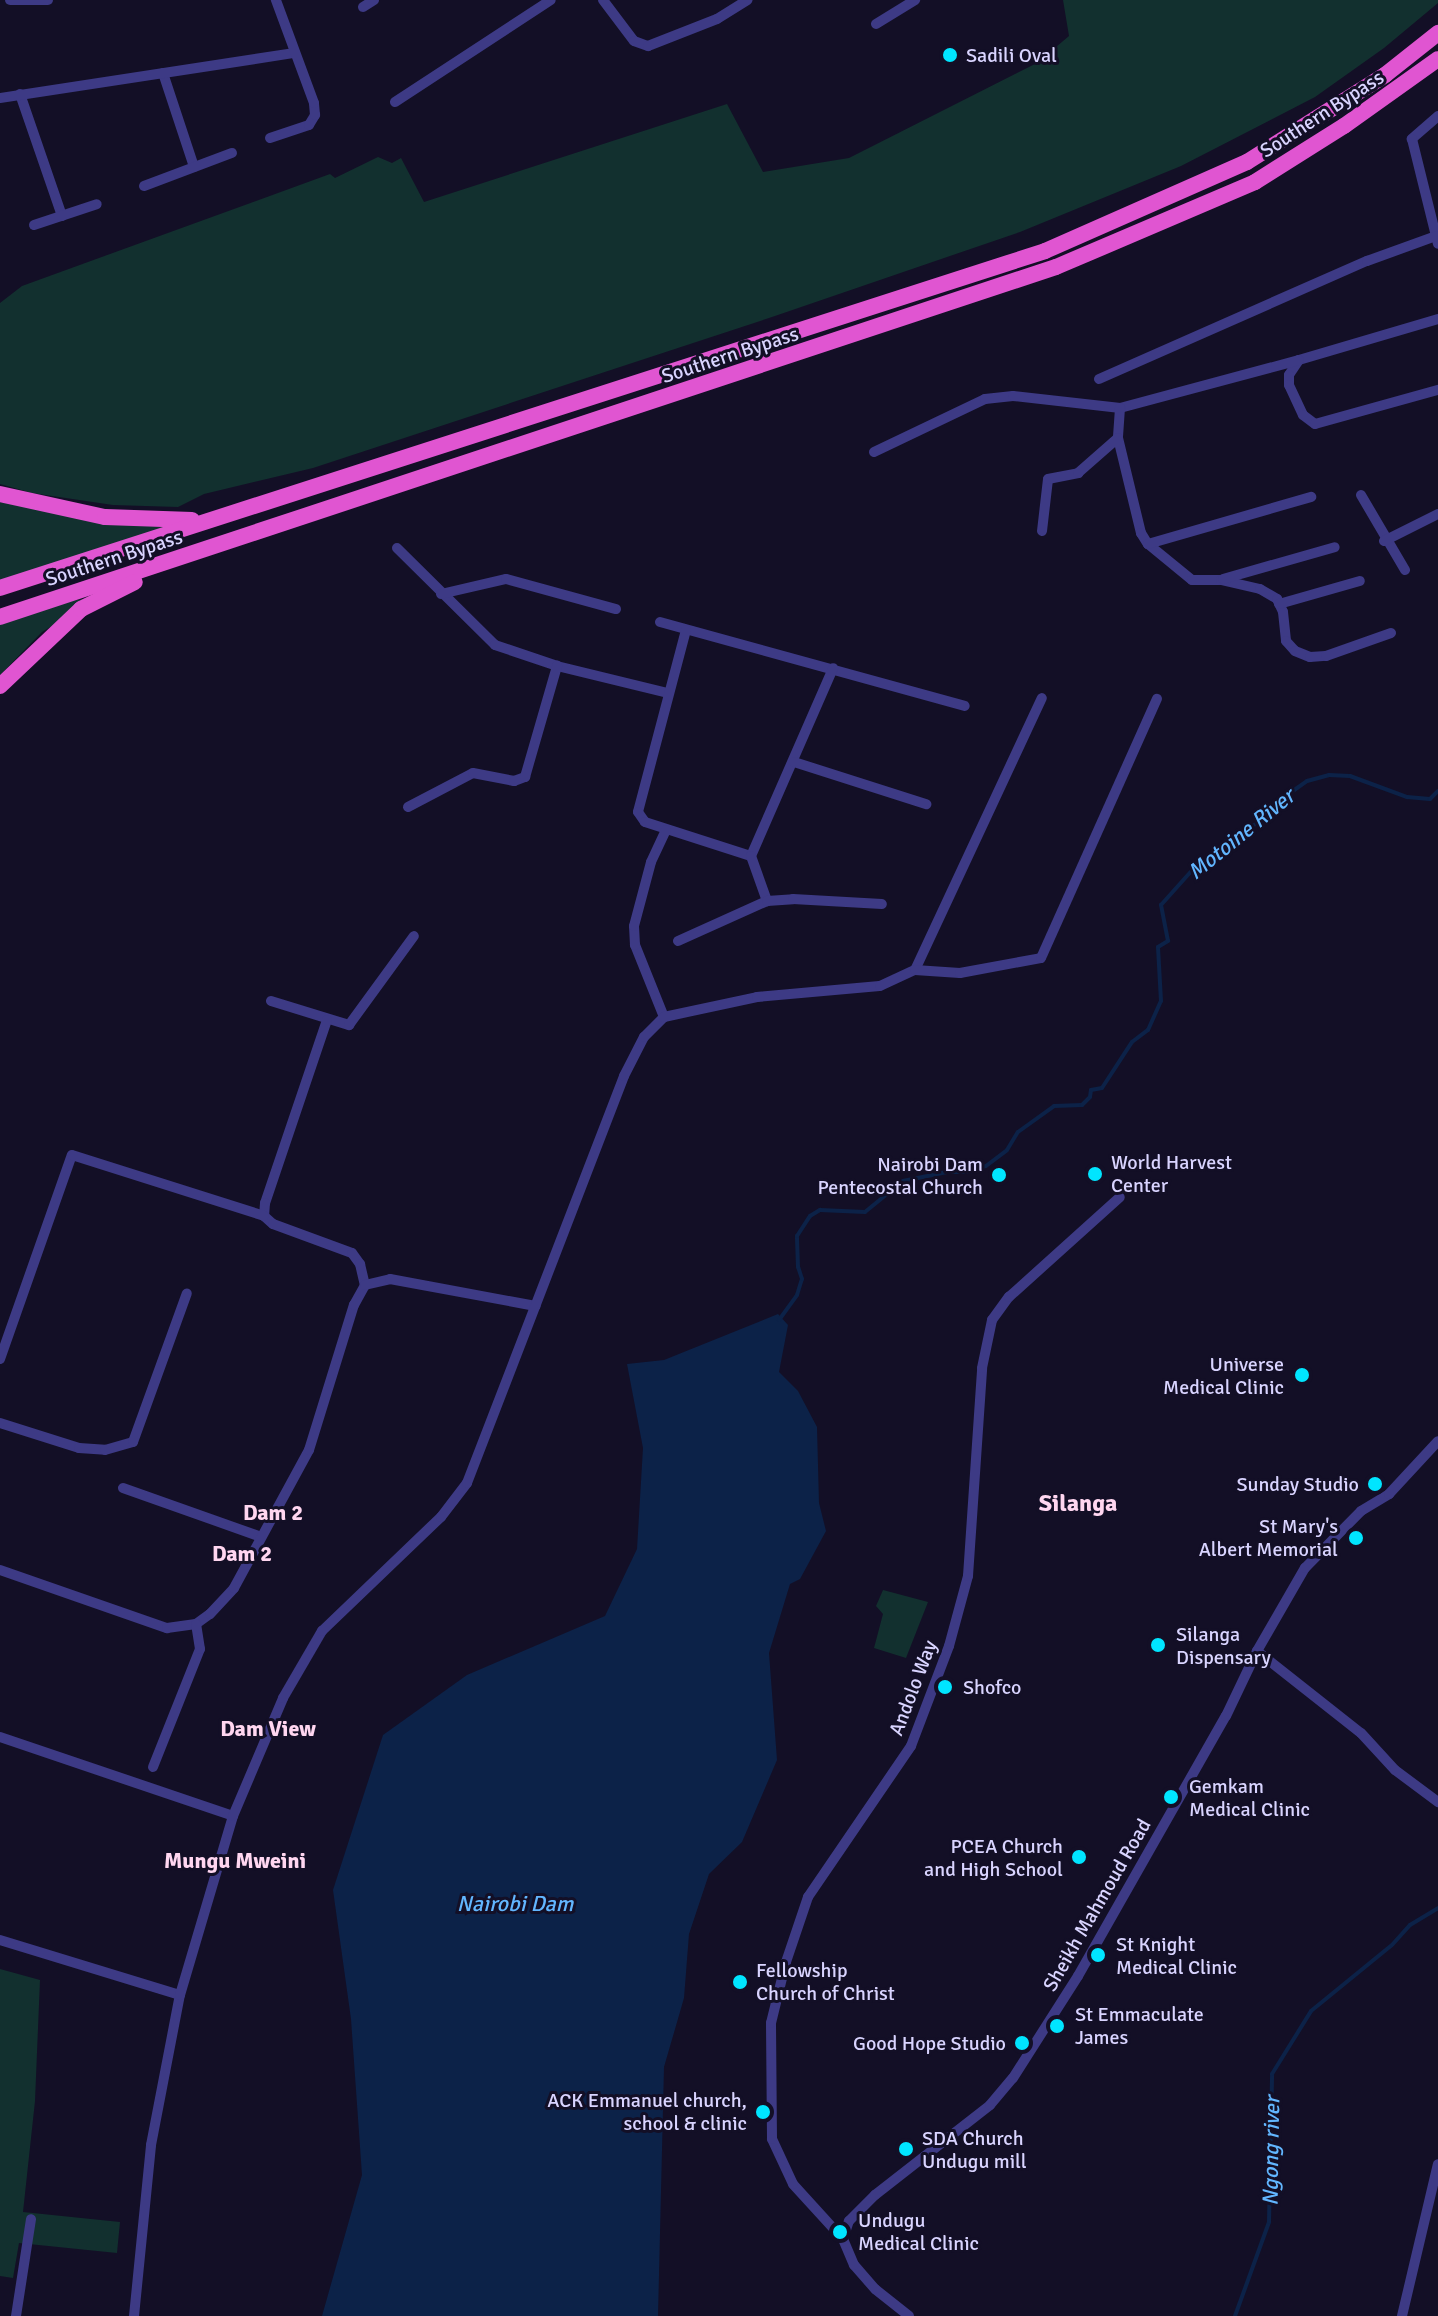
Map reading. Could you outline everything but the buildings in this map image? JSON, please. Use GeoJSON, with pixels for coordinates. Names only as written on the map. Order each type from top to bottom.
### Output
{"type":"FeatureCollection","features":[{"type":"Feature","properties":{"kind":"highway","name":"Southern Bypass"},"geometry":{"type":"LineString","coordinates":[[0,588],[1045,251],[1247,162],[1385,75],[1438,33]]}},
{"type":"Feature","properties":{"kind":"highway","name":"Southern Bypass"},"geometry":{"type":"LineString","coordinates":[[0,617],[1056,267],[1255,182],[1344,126],[1438,59]]}},
{"type":"Feature","properties":{"kind":"highway"},"geometry":{"type":"LineString","coordinates":[[0,494],[105,517],[208,520]]}},
{"type":"Feature","properties":{"kind":"highway"},"geometry":{"type":"LineString","coordinates":[[0,686],[81,609],[224,542]]}},
{"type":"Feature","properties":{"kind":"street"},"geometry":{"type":"LineString","coordinates":[[10,0],[48,0]]}},
{"type":"Feature","properties":{"kind":"street"},"geometry":{"type":"LineString","coordinates":[[270,138],[309,125],[315,115],[314,103],[276,0]]}},
{"type":"Feature","properties":{"kind":"street"},"geometry":{"type":"LineString","coordinates":[[363,7],[374,0]]}},
{"type":"Feature","properties":{"kind":"street"},"geometry":{"type":"LineString","coordinates":[[395,102],[551,0]]}},
{"type":"Feature","properties":{"kind":"street"},"geometry":{"type":"LineString","coordinates":[[603,0],[634,41],[648,46],[717,19],[748,0]]}},
{"type":"Feature","properties":{"kind":"street"},"geometry":{"type":"LineString","coordinates":[[876,24],[915,0]]}},
{"type":"Feature","properties":{"kind":"street"},"geometry":{"type":"LineString","coordinates":[[0,98],[295,53]]}},
{"type":"Feature","properties":{"kind":"street"},"geometry":{"type":"LineString","coordinates":[[163,73],[194,167]]}},
{"type":"Feature","properties":{"kind":"street"},"geometry":{"type":"LineString","coordinates":[[20,94],[62,216]]}},
{"type":"Feature","properties":{"kind":"street"},"geometry":{"type":"LineString","coordinates":[[1099,379],[1367,261],[1437,240],[1435,214],[1412,139],[1438,116]]}},
{"type":"Feature","properties":{"kind":"street"},"geometry":{"type":"LineString","coordinates":[[144,186],[232,153]]}},
{"type":"Feature","properties":{"kind":"street"},"geometry":{"type":"LineString","coordinates":[[34,225],[97,204]]}},
{"type":"Feature","properties":{"kind":"street"},"geometry":{"type":"LineString","coordinates":[[874,452],[985,399],[1013,396],[1120,408],[1438,319]]}},
{"type":"Feature","properties":{"kind":"street"},"geometry":{"type":"LineString","coordinates":[[1299,360],[1289,375],[1289,385],[1303,415],[1315,424],[1438,390]]}},
{"type":"Feature","properties":{"kind":"street"},"geometry":{"type":"LineString","coordinates":[[1120,408],[1118,438],[1141,533],[1148,544],[1192,580],[1221,580],[1260,589],[1279,604],[1286,641],[1295,651],[1310,657],[1338,652],[1391,633]]}},
{"type":"Feature","properties":{"kind":"street"},"geometry":{"type":"LineString","coordinates":[[1042,531],[1048,479],[1078,473],[1118,438]]}},
{"type":"Feature","properties":{"kind":"street"},"geometry":{"type":"LineString","coordinates":[[1361,495],[1384,541],[1405,570]]}},
{"type":"Feature","properties":{"kind":"street"},"geometry":{"type":"LineString","coordinates":[[1148,544],[1311,497]]}},
{"type":"Feature","properties":{"kind":"street"},"geometry":{"type":"LineString","coordinates":[[1384,541],[1438,514]]}},
{"type":"Feature","properties":{"kind":"street"},"geometry":{"type":"LineString","coordinates":[[1221,580],[1335,547]]}},
{"type":"Feature","properties":{"kind":"street"},"geometry":{"type":"LineString","coordinates":[[397,548],[495,645],[557,666],[668,693]]}},
{"type":"Feature","properties":{"kind":"street"},"geometry":{"type":"LineString","coordinates":[[441,594],[506,579],[616,609]]}},
{"type":"Feature","properties":{"kind":"street"},"geometry":{"type":"LineString","coordinates":[[1279,604],[1360,581]]}},
{"type":"Feature","properties":{"kind":"street"},"geometry":{"type":"LineString","coordinates":[[660,622],[965,706]]}},
{"type":"Feature","properties":{"kind":"street"},"geometry":{"type":"LineString","coordinates":[[686,630],[638,807],[645,822],[751,856]]}},
{"type":"Feature","properties":{"kind":"street"},"geometry":{"type":"LineString","coordinates":[[408,807],[473,773],[514,781],[525,777],[557,666]]}},
{"type":"Feature","properties":{"kind":"street"},"geometry":{"type":"LineString","coordinates":[[767,901],[751,856],[833,668]]}},
{"type":"Feature","properties":{"kind":"street"},"geometry":{"type":"LineString","coordinates":[[915,970],[1042,698]]}},
{"type":"Feature","properties":{"kind":"street"},"geometry":{"type":"LineString","coordinates":[[134,2316],[151,2145],[180,1995],[233,1816],[283,1698],[322,1631],[441,1517],[467,1483],[624,1076],[644,1037],[664,1017],[757,997],[880,986],[915,970],[960,973],[1041,958],[1157,699]]}},
{"type":"Feature","properties":{"kind":"street"},"geometry":{"type":"LineString","coordinates":[[794,762],[926,804]]}},
{"type":"Feature","properties":{"kind":"street"},"geometry":{"type":"LineString","coordinates":[[664,1017],[635,945],[634,926],[651,862],[666,830]]}},
{"type":"Feature","properties":{"kind":"street"},"geometry":{"type":"LineString","coordinates":[[678,941],[767,901],[793,899],[882,904]]}},
{"type":"Feature","properties":{"kind":"street"},"geometry":{"type":"LineString","coordinates":[[271,1001],[345,1026],[354,1022],[414,936]]}},
{"type":"Feature","properties":{"kind":"street"},"geometry":{"type":"LineString","coordinates":[[264,1216],[269,1188],[327,1020]]}},
{"type":"Feature","properties":{"kind":"street"},"geometry":{"type":"LineString","coordinates":[[0,1359],[5,1330],[72,1155],[264,1216],[273,1224],[352,1253],[360,1264],[365,1285],[354,1305],[309,1450],[234,1588],[210,1614],[196,1624],[167,1628],[0,1570]]}},
{"type":"Feature","properties":{"kind":"street","name":"Andolo Way"},"geometry":{"type":"LineString","coordinates":[[843,2239],[793,2184],[772,2139],[771,2023],[786,1962],[808,1897],[911,1746],[949,1646],[968,1576],[982,1368],[992,1320],[1009,1297],[1120,1197]]}},
{"type":"Feature","properties":{"kind":"street"},"geometry":{"type":"LineString","coordinates":[[365,1285],[390,1279],[536,1306]]}},
{"type":"Feature","properties":{"kind":"street"},"geometry":{"type":"LineString","coordinates":[[0,1423],[79,1448],[105,1450],[133,1442],[187,1293]]}},
{"type":"Feature","properties":{"kind":"street","name":"Sheikh Mahmoud Road"},"geometry":{"type":"LineString","coordinates":[[843,2239],[849,2221],[862,2206],[990,2105],[1029,2056],[1226,1716],[1257,1651],[1305,1568],[1361,1511],[1389,1494],[1438,1441]]}},
{"type":"Feature","properties":{"kind":"street"},"geometry":{"type":"LineString","coordinates":[[123,1488],[261,1537]]}},
{"type":"Feature","properties":{"kind":"street"},"geometry":{"type":"LineString","coordinates":[[153,1767],[200,1649],[196,1624]]}},
{"type":"Feature","properties":{"kind":"street"},"geometry":{"type":"LineString","coordinates":[[1257,1651],[1351,1724],[1395,1770],[1438,1802]]}},
{"type":"Feature","properties":{"kind":"street"},"geometry":{"type":"LineString","coordinates":[[0,1737],[233,1816]]}},
{"type":"Feature","properties":{"kind":"street"},"geometry":{"type":"LineString","coordinates":[[0,1940],[180,1995]]}},
{"type":"Feature","properties":{"kind":"street"},"geometry":{"type":"LineString","coordinates":[[1402,2316],[1438,2164]]}},
{"type":"Feature","properties":{"kind":"street"},"geometry":{"type":"LineString","coordinates":[[16,2316],[31,2219]]}},
{"type":"Feature","properties":{"kind":"street"},"geometry":{"type":"LineString","coordinates":[[843,2239],[854,2265],[869,2283],[909,2316]]}},
{"type":"Feature","properties":{"kind":"green space"},"geometry":{"type":"Polygon","coordinates":[[[1063,0],[1438,0],[1438,3],[1384,48],[1315,97],[1181,166],[1020,232],[772,317],[313,468],[204,494],[178,507],[113,505],[32,493],[0,484],[0,303],[22,286],[330,174],[335,178],[378,157],[392,163],[401,158],[424,202],[727,104],[763,172],[849,158],[1037,63],[1069,36],[1063,0]]]}},
{"type":"Feature","properties":{"kind":"green space"},"geometry":{"type":"Polygon","coordinates":[[[0,502],[118,524],[176,526],[0,583],[0,502]]]}},
{"type":"Feature","properties":{"kind":"green space"},"geometry":{"type":"Polygon","coordinates":[[[101,596],[42,632],[0,675],[0,624],[71,601],[101,596]]]}},
{"type":"Feature","properties":{"kind":"green space"},"geometry":{"type":"Polygon","coordinates":[[[883,1590],[928,1602],[906,1658],[874,1648],[883,1614],[876,1606],[883,1590]]]}},
{"type":"Feature","properties":{"kind":"green space"},"geometry":{"type":"Polygon","coordinates":[[[0,1969],[40,1980],[35,2101],[23,2212],[120,2222],[117,2253],[19,2243],[13,2278],[0,2276],[0,1969]]]}},
{"type":"Feature","properties":{"kind":"water","name":"Nairobi Dam"},"geometry":{"type":"Polygon","coordinates":[[[778,1314],[788,1325],[779,1372],[798,1391],[817,1427],[819,1503],[826,1531],[800,1579],[790,1584],[769,1653],[777,1760],[742,1842],[709,1874],[689,1934],[684,1998],[664,2067],[658,2316],[322,2316],[362,2175],[351,2019],[333,1890],[383,1735],[467,1675],[605,1616],[637,1549],[643,1448],[627,1364],[664,1360],[778,1314]]]}},
{"type":"Feature","properties":{"kind":"waterway","name":"Motoine River"},"geometry":{"type":"LineString","coordinates":[[779,1320],[797,1295],[802,1279],[798,1267],[797,1236],[810,1216],[820,1210],[865,1212],[903,1181],[947,1172],[970,1172],[986,1166],[1007,1150],[1018,1132],[1054,1106],[1082,1105],[1090,1097],[1091,1090],[1102,1088],[1132,1042],[1148,1030],[1161,1001],[1158,947],[1168,941],[1161,905],[1195,867],[1238,831],[1266,820],[1290,793],[1307,781],[1329,775],[1350,776],[1407,797],[1430,799],[1438,791]]}},
{"type":"Feature","properties":{"kind":"waterway","name":"Ngong river"},"geometry":{"type":"LineString","coordinates":[[1235,2316],[1269,2222],[1272,2074],[1311,2011],[1392,1945],[1410,1925],[1438,1908]]}},
{"type":"Feature","properties":{"kind":"place","name":"Sadili Oval"},"geometry":{"type":"Point","coordinates":[950,55]}},
{"type":"Feature","properties":{"kind":"place","name":"World Harvest Center"},"geometry":{"type":"Point","coordinates":[1095,1174]}},
{"type":"Feature","properties":{"kind":"place","name":"Nairobi Dam Pentecostal Church"},"geometry":{"type":"Point","coordinates":[999,1175]}},
{"type":"Feature","properties":{"kind":"place","name":"Universe Medical Clinic"},"geometry":{"type":"Point","coordinates":[1302,1375]}},
{"type":"Feature","properties":{"kind":"place","name":"Sunday Studio"},"geometry":{"type":"Point","coordinates":[1375,1484]}},
{"type":"Feature","properties":{"kind":"place","name":"St Mary's Albert Memorial"},"geometry":{"type":"Point","coordinates":[1356,1538]}},
{"type":"Feature","properties":{"kind":"place","name":"Silanga Dispensary"},"geometry":{"type":"Point","coordinates":[1158,1645]}},
{"type":"Feature","properties":{"kind":"place","name":"Shofco"},"geometry":{"type":"Point","coordinates":[945,1687]}},
{"type":"Feature","properties":{"kind":"place","name":"Gemkam Medical Clinic"},"geometry":{"type":"Point","coordinates":[1171,1797]}},
{"type":"Feature","properties":{"kind":"place","name":"PCEA Church and High School"},"geometry":{"type":"Point","coordinates":[1079,1857]}},
{"type":"Feature","properties":{"kind":"place","name":"St Knight Medical Clinic"},"geometry":{"type":"Point","coordinates":[1098,1955]}},
{"type":"Feature","properties":{"kind":"place","name":"Fellowship Church of Christ"},"geometry":{"type":"Point","coordinates":[740,1982]}},
{"type":"Feature","properties":{"kind":"place","name":"St Emmaculate James"},"geometry":{"type":"Point","coordinates":[1057,2026]}},
{"type":"Feature","properties":{"kind":"place","name":"Good Hope Studio"},"geometry":{"type":"Point","coordinates":[1022,2043]}},
{"type":"Feature","properties":{"kind":"place","name":"ACK Emmanuel church, school & clinic"},"geometry":{"type":"Point","coordinates":[763,2112]}},
{"type":"Feature","properties":{"kind":"place","name":"SDA Church Undugu mill"},"geometry":{"type":"Point","coordinates":[906,2149]}},
{"type":"Feature","properties":{"kind":"place","name":"Undugu Medical Clinic"},"geometry":{"type":"Point","coordinates":[840,2232]}},
{"type":"Feature","properties":{"kind":"district","name":"Silanga"},"geometry":{"type":"Point","coordinates":[1078,1504]}},
{"type":"Feature","properties":{"kind":"district","name":"Dam 2"},"geometry":{"type":"Point","coordinates":[273,1513]}},
{"type":"Feature","properties":{"kind":"district","name":"Dam 2"},"geometry":{"type":"Point","coordinates":[242,1554]}},
{"type":"Feature","properties":{"kind":"district","name":"Dam View"},"geometry":{"type":"Point","coordinates":[268,1729]}},
{"type":"Feature","properties":{"kind":"district","name":"Mungu Mweini"},"geometry":{"type":"Point","coordinates":[235,1861]}}]}
